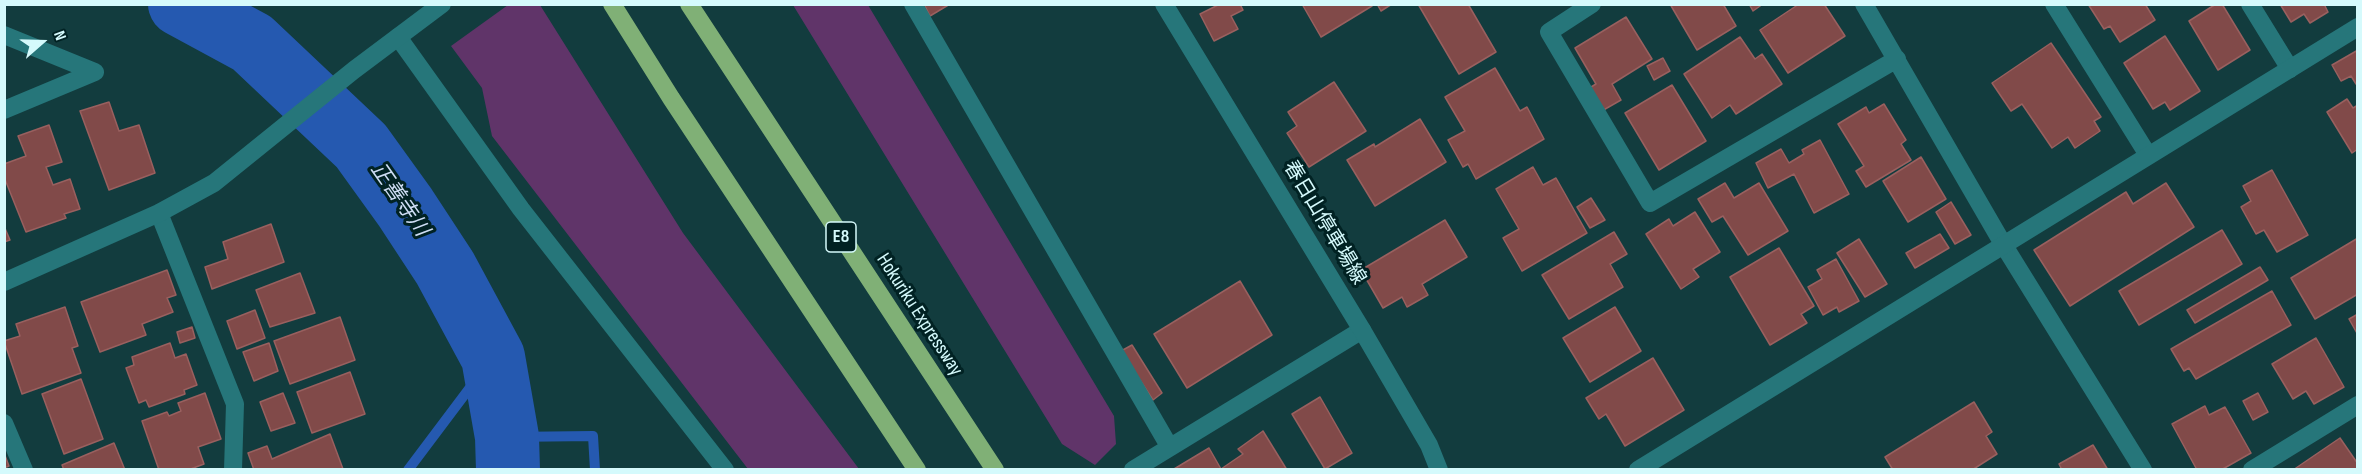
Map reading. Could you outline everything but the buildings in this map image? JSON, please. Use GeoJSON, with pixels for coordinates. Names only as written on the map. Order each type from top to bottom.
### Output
{"type":"FeatureCollection","features":[{"type":"Feature","properties":{"kind":"highway"},"geometry":{"type":"LineString","coordinates":[[612,4],[671,98],[917,470]]}},
{"type":"Feature","properties":{"kind":"highway","name":"Hokuriku Expressway"},"geometry":{"type":"LineString","coordinates":[[689,4],[995,470]]}},
{"type":"Feature","properties":{"kind":"street"},"geometry":{"type":"LineString","coordinates":[[4,282],[159,213],[214,183],[354,70],[442,4]]}},
{"type":"Feature","properties":{"kind":"street"},"geometry":{"type":"LineString","coordinates":[[913,4],[1169,447]]}},
{"type":"Feature","properties":{"kind":"street","name":"春日山停車場線"},"geometry":{"type":"LineString","coordinates":[[1164,4],[1362,330],[1429,445],[1439,470]]}},
{"type":"Feature","properties":{"kind":"street"},"geometry":{"type":"LineString","coordinates":[[1592,4],[1549,33],[1650,203],[1897,59]]}},
{"type":"Feature","properties":{"kind":"street"},"geometry":{"type":"LineString","coordinates":[[1864,4],[2002,244],[2143,470]]}},
{"type":"Feature","properties":{"kind":"street"},"geometry":{"type":"LineString","coordinates":[[2054,4],[2148,155]]}},
{"type":"Feature","properties":{"kind":"street"},"geometry":{"type":"LineString","coordinates":[[2250,4],[2290,69]]}},
{"type":"Feature","properties":{"kind":"street"},"geometry":{"type":"LineString","coordinates":[[1638,470],[2358,27]]}},
{"type":"Feature","properties":{"kind":"street"},"geometry":{"type":"LineString","coordinates":[[4,35],[95,72],[4,110]]}},
{"type":"Feature","properties":{"kind":"street"},"geometry":{"type":"LineString","coordinates":[[398,37],[521,209],[725,470]]}},
{"type":"Feature","properties":{"kind":"street"},"geometry":{"type":"LineString","coordinates":[[159,213],[235,404],[233,470]]}},
{"type":"Feature","properties":{"kind":"street"},"geometry":{"type":"LineString","coordinates":[[1133,470],[1362,330]]}},
{"type":"Feature","properties":{"kind":"street"},"geometry":{"type":"LineString","coordinates":[[2252,470],[2358,405]]}},
{"type":"Feature","properties":{"kind":"street"},"geometry":{"type":"LineString","coordinates":[[4,423],[24,470]]}},
{"type":"Feature","properties":{"kind":"shaded area"},"geometry":{"type":"Polygon","coordinates":[[[508,5],[540,5],[683,233],[859,469],[748,469],[492,136],[482,88],[451,46],[508,5]]]}},
{"type":"Feature","properties":{"kind":"shaded area"},"geometry":{"type":"Polygon","coordinates":[[[793,5],[868,5],[1114,416],[1116,444],[1095,465],[1062,444],[793,5]]]}},
{"type":"Feature","properties":{"kind":"waterway","name":"正善寺川"},"geometry":{"type":"LineString","coordinates":[[180,4],[252,43],[361,146],[405,207],[445,268],[493,357],[507,437],[508,470]]}},
{"type":"Feature","properties":{"kind":"waterway"},"geometry":{"type":"LineString","coordinates":[[408,470],[493,357]]}},
{"type":"Feature","properties":{"kind":"waterway"},"geometry":{"type":"LineString","coordinates":[[507,437],[593,436],[595,470]]}}]}
